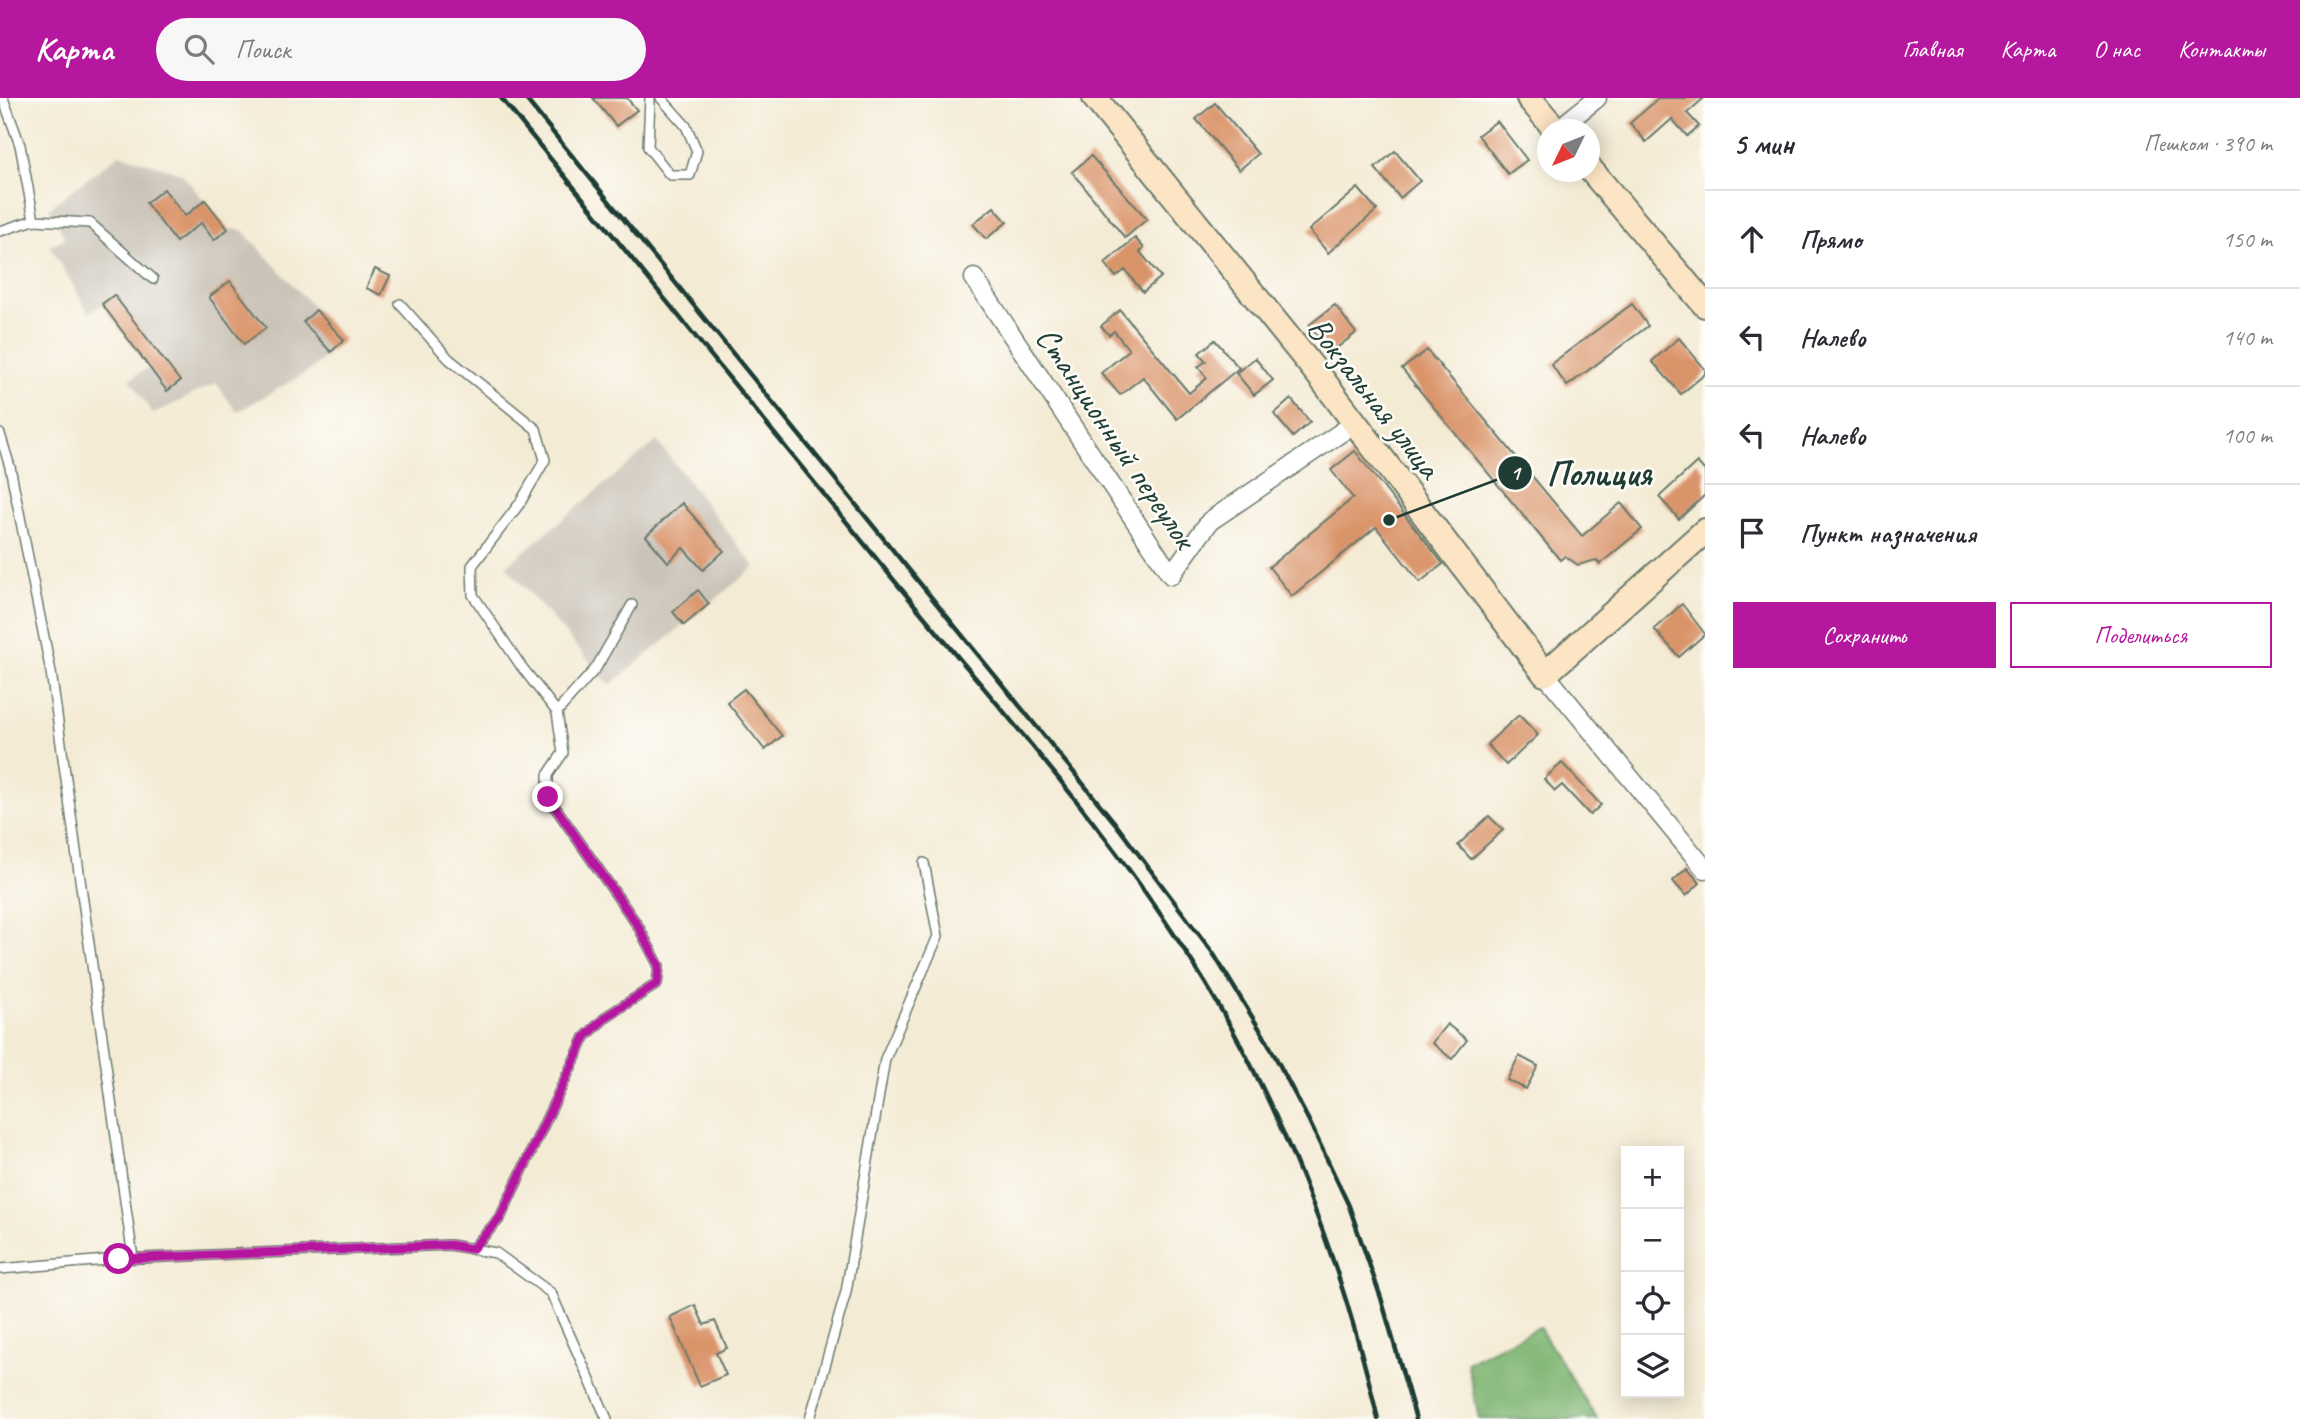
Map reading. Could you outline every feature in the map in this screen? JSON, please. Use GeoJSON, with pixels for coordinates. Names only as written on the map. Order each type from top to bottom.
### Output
{"type":"FeatureCollection","features":[{"type":"Feature","properties":{"kind":"street","name":"Вокзальная улица"},"geometry":{"type":"LineString","coordinates":[[1095,98],[1355,423],[1545,674],[1705,870]]}},
{"type":"Feature","properties":{"kind":"street"},"geometry":{"type":"LineString","coordinates":[[1529,98],[1547,119]]}},
{"type":"Feature","properties":{"kind":"street"},"geometry":{"type":"LineString","coordinates":[[1571,119],[1597,98]]}},
{"type":"Feature","properties":{"kind":"street"},"geometry":{"type":"LineString","coordinates":[[1600,181],[1705,305]]}},
{"type":"Feature","properties":{"kind":"street","name":"Станционный переулок"},"geometry":{"type":"LineString","coordinates":[[974,278],[1171,575],[1210,521],[1355,423]]}},
{"type":"Feature","properties":{"kind":"street"},"geometry":{"type":"LineString","coordinates":[[1545,674],[1705,531]]}},
{"type":"Feature","properties":{"kind":"lane"},"geometry":{"type":"LineString","coordinates":[[2,98],[20,145],[34,220]]}},
{"type":"Feature","properties":{"kind":"lane"},"geometry":{"type":"LineString","coordinates":[[650,98],[648,147],[670,176],[690,175],[697,152],[686,126],[662,98]]}},
{"type":"Feature","properties":{"kind":"lane"},"geometry":{"type":"LineString","coordinates":[[0,231],[34,220],[90,223],[153,279]]}},
{"type":"Feature","properties":{"kind":"lane"},"geometry":{"type":"LineString","coordinates":[[400,304],[449,359],[536,429],[545,460],[520,503],[472,566],[473,595],[521,666],[557,712],[563,753],[548,775],[548,797],[638,926],[659,966],[657,984],[607,1016],[585,1037],[500,1218],[472,1249]]}},
{"type":"Feature","properties":{"kind":"lane"},"geometry":{"type":"LineString","coordinates":[[0,433],[10,467],[51,672],[133,1258]]}},
{"type":"Feature","properties":{"kind":"lane"},"geometry":{"type":"LineString","coordinates":[[557,712],[596,668],[632,605]]}},
{"type":"Feature","properties":{"kind":"lane"},"geometry":{"type":"LineString","coordinates":[[810,1419],[846,1292],[886,1059],[937,936],[924,863]]}},
{"type":"Feature","properties":{"kind":"lane"},"geometry":{"type":"LineString","coordinates":[[0,1269],[133,1258],[450,1245],[496,1253],[551,1293],[607,1419]]}},
{"type":"Feature","properties":{"kind":"shaded area"},"geometry":{"type":"Polygon","coordinates":[[[120,154],[181,173],[228,229],[242,230],[344,340],[309,371],[237,412],[216,383],[153,414],[130,379],[149,367],[102,305],[89,313],[50,246],[65,238],[49,208],[120,154]]]}},
{"type":"Feature","properties":{"kind":"shaded area"},"geometry":{"type":"Polygon","coordinates":[[[657,441],[755,567],[610,685],[506,566],[657,441]]]}},
{"type":"Feature","properties":{"kind":"green space"},"geometry":{"type":"Polygon","coordinates":[[[1539,1327],[1597,1419],[1479,1419],[1467,1362],[1539,1327]]]}},
{"type":"Feature","properties":{"kind":"building"},"geometry":{"type":"Polygon","coordinates":[[[593,98],[627,98],[637,110],[616,126],[593,98]]]}},
{"type":"Feature","properties":{"kind":"building"},"geometry":{"type":"Polygon","coordinates":[[[1659,98],[1704,98],[1687,113],[1699,126],[1687,136],[1672,119],[1646,142],[1630,123],[1659,98]]]}},
{"type":"Feature","properties":{"kind":"building"},"geometry":{"type":"Polygon","coordinates":[[[1215,103],[1258,154],[1239,170],[1196,119],[1215,103]]]}},
{"type":"Feature","properties":{"kind":"building"},"geometry":{"type":"Polygon","coordinates":[[[1497,121],[1527,160],[1508,174],[1478,135],[1497,121]]]}},
{"type":"Feature","properties":{"kind":"building"},"geometry":{"type":"Polygon","coordinates":[[[1395,151],[1420,181],[1400,198],[1375,168],[1395,151]]]}},
{"type":"Feature","properties":{"kind":"building"},"geometry":{"type":"Polygon","coordinates":[[[1091,156],[1147,219],[1125,238],[1072,172],[1091,156]]]}},
{"type":"Feature","properties":{"kind":"building"},"geometry":{"type":"Polygon","coordinates":[[[1358,188],[1377,210],[1328,253],[1309,230],[1358,188]]]}},
{"type":"Feature","properties":{"kind":"building"},"geometry":{"type":"Polygon","coordinates":[[[164,189],[185,216],[205,200],[228,229],[214,240],[201,223],[176,242],[146,203],[164,189]]]}},
{"type":"Feature","properties":{"kind":"building"},"geometry":{"type":"Polygon","coordinates":[[[994,207],[1007,222],[986,239],[973,224],[994,207]]]}},
{"type":"Feature","properties":{"kind":"building"},"geometry":{"type":"Polygon","coordinates":[[[1135,238],[1144,248],[1140,252],[1161,277],[1143,292],[1125,270],[1116,277],[1105,263],[1135,238]]]}},
{"type":"Feature","properties":{"kind":"building"},"geometry":{"type":"Polygon","coordinates":[[[375,269],[390,276],[381,295],[366,288],[375,269]]]}},
{"type":"Feature","properties":{"kind":"building"},"geometry":{"type":"Polygon","coordinates":[[[230,281],[266,328],[244,344],[209,297],[230,281]]]}},
{"type":"Feature","properties":{"kind":"building"},"geometry":{"type":"Polygon","coordinates":[[[114,295],[180,381],[167,391],[102,304],[114,295]]]}},
{"type":"Feature","properties":{"kind":"building"},"geometry":{"type":"Polygon","coordinates":[[[1632,304],[1648,326],[1567,386],[1551,364],[1632,304]]]}},
{"type":"Feature","properties":{"kind":"building"},"geometry":{"type":"Polygon","coordinates":[[[1335,305],[1356,333],[1330,353],[1309,325],[1335,305]]]}},
{"type":"Feature","properties":{"kind":"building"},"geometry":{"type":"Polygon","coordinates":[[[316,310],[344,340],[331,352],[303,322],[316,310]]]}},
{"type":"Feature","properties":{"kind":"building"},"geometry":{"type":"Polygon","coordinates":[[[1120,310],[1189,393],[1207,378],[1198,367],[1206,361],[1199,353],[1215,340],[1239,368],[1177,419],[1143,377],[1120,395],[1101,373],[1129,350],[1114,331],[1109,335],[1101,326],[1120,310]]]}},
{"type":"Feature","properties":{"kind":"building"},"geometry":{"type":"Polygon","coordinates":[[[1679,338],[1705,369],[1705,374],[1681,394],[1652,361],[1679,338]]]}},
{"type":"Feature","properties":{"kind":"building"},"geometry":{"type":"Polygon","coordinates":[[[1427,350],[1582,536],[1621,503],[1642,529],[1600,564],[1596,560],[1578,565],[1565,556],[1560,560],[1402,369],[1427,350]]]}},
{"type":"Feature","properties":{"kind":"building"},"geometry":{"type":"Polygon","coordinates":[[[1255,358],[1273,380],[1254,395],[1236,373],[1255,358]]]}},
{"type":"Feature","properties":{"kind":"building"},"geometry":{"type":"Polygon","coordinates":[[[1291,399],[1310,422],[1293,437],[1274,414],[1291,399]]]}},
{"type":"Feature","properties":{"kind":"building"},"geometry":{"type":"Polygon","coordinates":[[[1355,451],[1443,564],[1420,582],[1376,527],[1292,596],[1269,567],[1353,498],[1331,470],[1355,451]]]}},
{"type":"Feature","properties":{"kind":"building"},"geometry":{"type":"Polygon","coordinates":[[[1697,462],[1705,471],[1705,495],[1679,519],[1659,497],[1697,462]]]}},
{"type":"Feature","properties":{"kind":"building"},"geometry":{"type":"Polygon","coordinates":[[[682,503],[724,551],[703,570],[683,548],[668,562],[646,536],[682,503]]]}},
{"type":"Feature","properties":{"kind":"building"},"geometry":{"type":"Polygon","coordinates":[[[698,590],[709,604],[684,625],[673,612],[698,590]]]}},
{"type":"Feature","properties":{"kind":"building"},"geometry":{"type":"Polygon","coordinates":[[[1682,604],[1705,634],[1679,657],[1654,629],[1682,604]]]}},
{"type":"Feature","properties":{"kind":"building"},"geometry":{"type":"Polygon","coordinates":[[[744,689],[782,736],[765,750],[727,702],[744,689]]]}},
{"type":"Feature","properties":{"kind":"building"},"geometry":{"type":"Polygon","coordinates":[[[1519,715],[1538,735],[1506,765],[1487,744],[1519,715]]]}},
{"type":"Feature","properties":{"kind":"building"},"geometry":{"type":"Polygon","coordinates":[[[1562,763],[1601,805],[1590,815],[1562,785],[1555,791],[1544,779],[1562,763]]]}},
{"type":"Feature","properties":{"kind":"building"},"geometry":{"type":"Polygon","coordinates":[[[1489,816],[1503,830],[1471,859],[1458,845],[1489,816]]]}},
{"type":"Feature","properties":{"kind":"building"},"geometry":{"type":"Polygon","coordinates":[[[1687,868],[1700,883],[1686,896],[1673,881],[1687,868]]]}},
{"type":"Feature","properties":{"kind":"building"},"geometry":{"type":"Polygon","coordinates":[[[1447,1024],[1467,1040],[1452,1059],[1432,1043],[1447,1024]]]}},
{"type":"Feature","properties":{"kind":"building"},"geometry":{"type":"Polygon","coordinates":[[[1519,1056],[1538,1066],[1526,1089],[1507,1080],[1519,1056]]]}},
{"type":"Feature","properties":{"kind":"building"},"geometry":{"type":"Polygon","coordinates":[[[695,1305],[704,1325],[715,1321],[727,1348],[716,1353],[726,1375],[700,1386],[670,1317],[695,1305]]]}},
{"type":"Feature","properties":{"kind":"railway"},"geometry":{"type":"LineString","coordinates":[[501,98],[1083,809],[1171,929],[1211,992],[1247,1057],[1288,1144],[1339,1279],[1354,1325],[1378,1419]]}},
{"type":"Feature","properties":{"kind":"railway"},"geometry":{"type":"LineString","coordinates":[[525,98],[1115,823],[1213,953],[1267,1041],[1349,1206],[1381,1298],[1416,1419]]}},
{"type":"Feature","properties":{"kind":"place","name":"Полиция"},"geometry":{"type":"Point","coordinates":[1389,520]}},
{"type":"Feature","properties":{"kind":"route"},"geometry":{"type":"LineString","coordinates":[[119,1259],[450,1245],[472,1249],[500,1218],[585,1037],[607,1016],[657,984],[659,966],[638,926],[548,797]]}}]}
